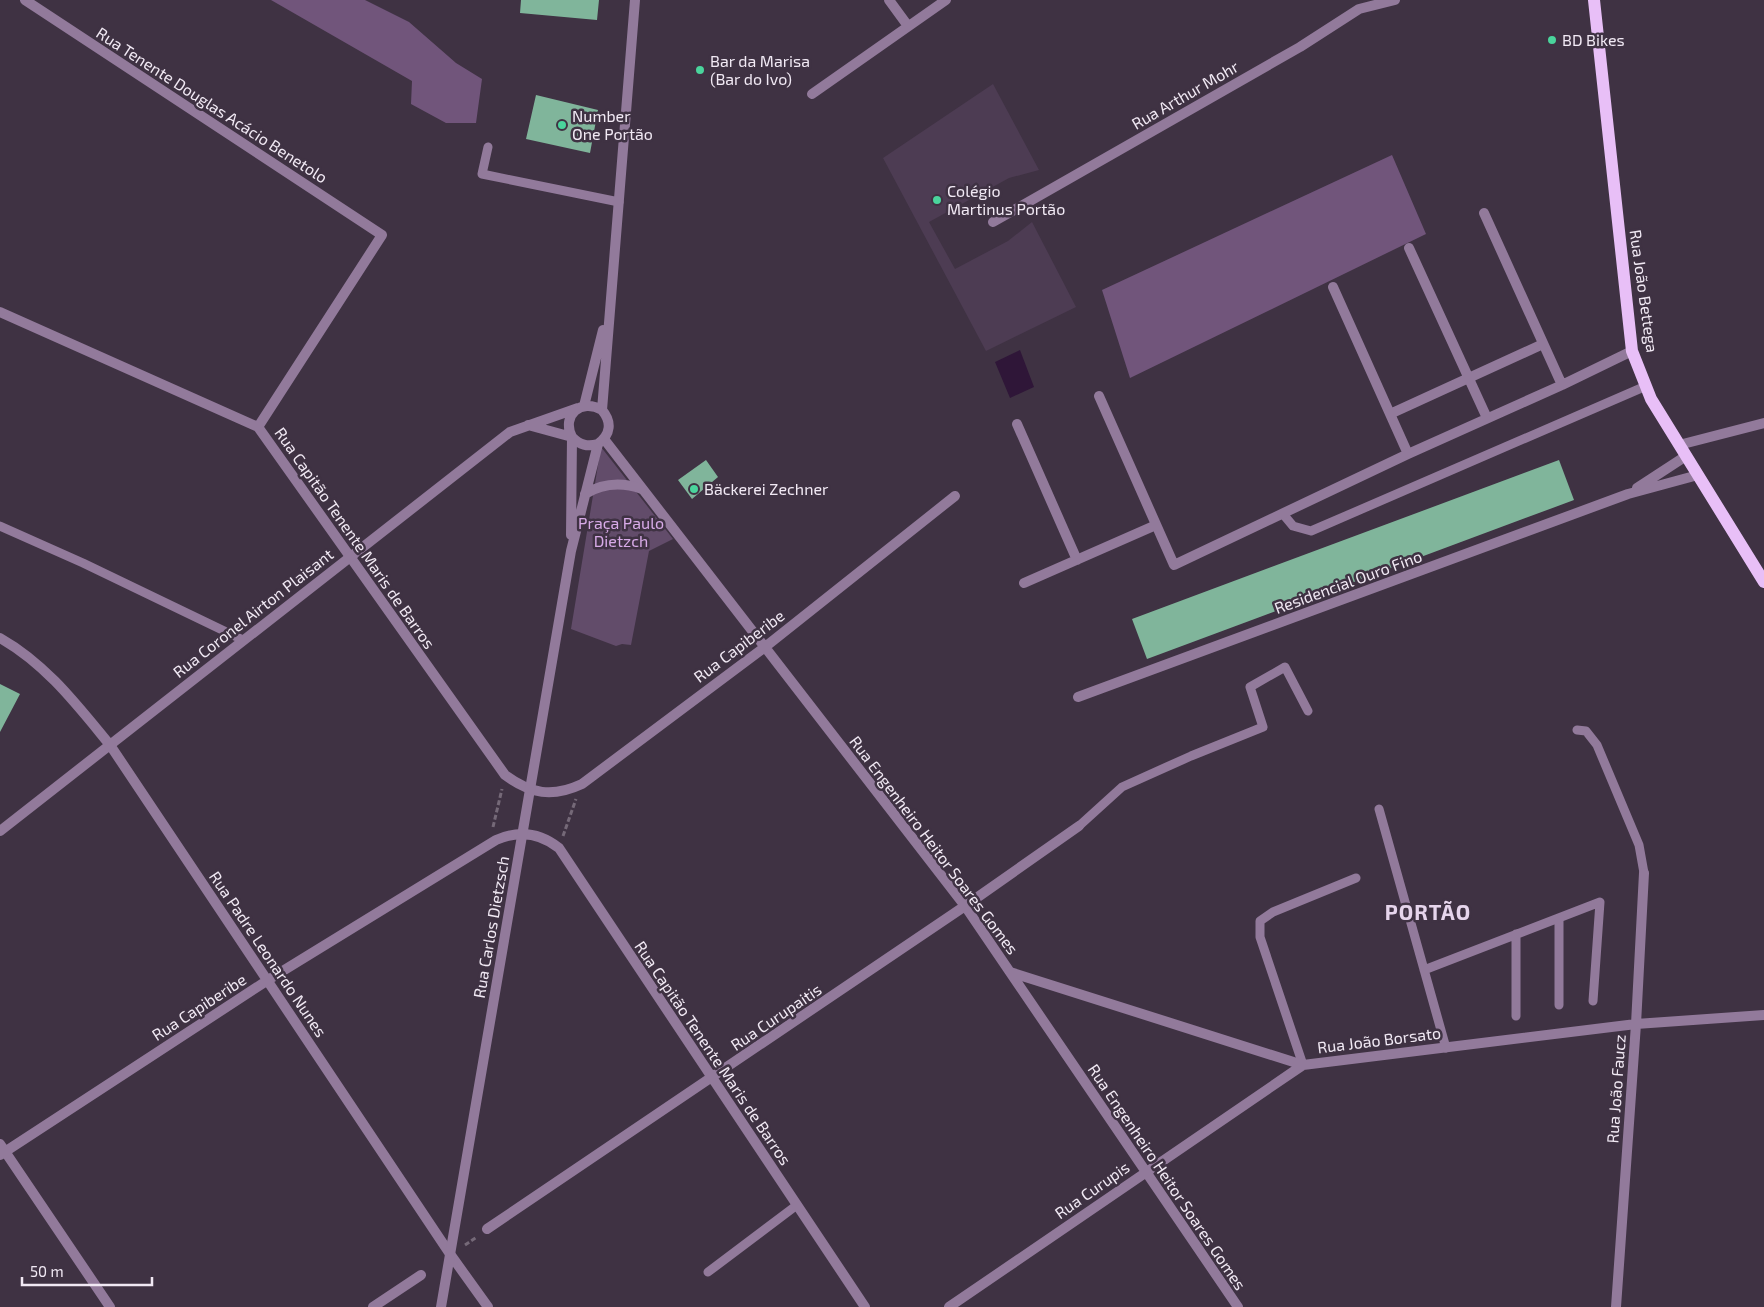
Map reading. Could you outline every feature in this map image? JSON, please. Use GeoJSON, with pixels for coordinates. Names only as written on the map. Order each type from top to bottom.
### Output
{"type":"FeatureCollection","features":[{"type":"Feature","properties":{"kind":"main road","name":"Rua João Bettega"},"geometry":{"type":"LineString","coordinates":[[1594,0],[1632,351],[1651,399],[1764,582]]}},
{"type":"Feature","properties":{"kind":"street","name":"Rua Tenente Douglas Acácio Benetolo"},"geometry":{"type":"LineString","coordinates":[[25,0],[382,235],[258,427]]}},
{"type":"Feature","properties":{"kind":"street","name":"Rua Carlos Dietzsch"},"geometry":{"type":"LineString","coordinates":[[441,1307],[570,551],[601,442],[609,427],[609,421],[602,410],[635,0]]}},
{"type":"Feature","properties":{"kind":"street"},"geometry":{"type":"LineString","coordinates":[[889,0],[908,26]]}},
{"type":"Feature","properties":{"kind":"street"},"geometry":{"type":"LineString","coordinates":[[812,94],[946,0]]}},
{"type":"Feature","properties":{"kind":"street","name":"Rua Arthur Mohr"},"geometry":{"type":"LineString","coordinates":[[993,222],[1300,47],[1359,9],[1395,0]]}},
{"type":"Feature","properties":{"kind":"street"},"geometry":{"type":"LineString","coordinates":[[1484,213],[1562,385]]}},
{"type":"Feature","properties":{"kind":"street"},"geometry":{"type":"LineString","coordinates":[[1409,248],[1487,418]]}},
{"type":"Feature","properties":{"kind":"street"},"geometry":{"type":"LineString","coordinates":[[1333,287],[1408,454]]}},
{"type":"Feature","properties":{"kind":"street","name":"Rua Carlos Dietzsch"},"geometry":{"type":"LineString","coordinates":[[570,551],[572,437],[569,431],[570,418],[581,407],[610,305]]}},
{"type":"Feature","properties":{"kind":"street","name":"Rua Capitão Tenente Maris de Barros"},"geometry":{"type":"LineString","coordinates":[[0,312],[258,427],[505,775],[517,784],[530,790]]}},
{"type":"Feature","properties":{"kind":"street"},"geometry":{"type":"LineString","coordinates":[[1390,414],[1543,344]]}},
{"type":"Feature","properties":{"kind":"street"},"geometry":{"type":"LineString","coordinates":[[1099,396],[1174,565],[1408,454],[1562,385],[1632,351]]}},
{"type":"Feature","properties":{"kind":"street"},"geometry":{"type":"LineString","coordinates":[[581,407],[590,405],[602,410]]}},
{"type":"Feature","properties":{"kind":"street","name":"Rua Coronel Airton Plaisant"},"geometry":{"type":"LineString","coordinates":[[0,831],[510,432],[581,407]]}},
{"type":"Feature","properties":{"kind":"street","name":"Residencial Ouro Fino"},"geometry":{"type":"LineString","coordinates":[[1628,494],[1683,450],[1764,423]]}},
{"type":"Feature","properties":{"kind":"street"},"geometry":{"type":"LineString","coordinates":[[1017,424],[1077,560]]}},
{"type":"Feature","properties":{"kind":"street"},"geometry":{"type":"LineString","coordinates":[[528,425],[572,437],[584,445],[601,442]]}},
{"type":"Feature","properties":{"kind":"street","name":"Rua Engenheiro Heitor Soares Gomes"},"geometry":{"type":"LineString","coordinates":[[601,442],[642,489],[965,906],[1238,1307]]}},
{"type":"Feature","properties":{"kind":"street","name":"Residencial Ouro Fino"},"geometry":{"type":"LineString","coordinates":[[1078,697],[1628,494],[1698,475]]}},
{"type":"Feature","properties":{"kind":"street"},"geometry":{"type":"LineString","coordinates":[[585,494],[597,488],[610,485],[623,484],[642,489]]}},
{"type":"Feature","properties":{"kind":"street","name":"Rua Capiberibe"},"geometry":{"type":"LineString","coordinates":[[530,790],[556,792],[572,789],[582,784],[765,647],[955,496]]}},
{"type":"Feature","properties":{"kind":"street"},"geometry":{"type":"LineString","coordinates":[[1024,583],[1156,525]]}},
{"type":"Feature","properties":{"kind":"street","name":"Rua Padre Leonardo Nunes"},"geometry":{"type":"LineString","coordinates":[[0,638],[21,650],[70,695],[110,745],[450,1254],[488,1307]]}},
{"type":"Feature","properties":{"kind":"street","name":"Rua Curupaitis"},"geometry":{"type":"LineString","coordinates":[[487,1230],[965,906],[1079,826]]}},
{"type":"Feature","properties":{"kind":"street","name":"Rua Capitão Tenente Maris de Barros"},"geometry":{"type":"LineString","coordinates":[[523,833],[540,836],[559,848],[865,1307]]}},
{"type":"Feature","properties":{"kind":"street","name":"Rua Capiberibe"},"geometry":{"type":"LineString","coordinates":[[2,1150],[268,980],[489,845],[504,836],[523,833]]}},
{"type":"Feature","properties":{"kind":"street","name":"Rua João Faucz"},"geometry":{"type":"LineString","coordinates":[[1616,1307],[1636,1024],[1644,873]]}},
{"type":"Feature","properties":{"kind":"street","name":"Rua João Borsato"},"geometry":{"type":"LineString","coordinates":[[1010,972],[1303,1064],[1636,1024],[1764,1015]]}},
{"type":"Feature","properties":{"kind":"street","name":"Rua Curupis"},"geometry":{"type":"LineString","coordinates":[[949,1307],[1303,1064]]}},
{"type":"Feature","properties":{"kind":"street"},"geometry":{"type":"LineString","coordinates":[[2,1150],[110,1307]]}},
{"type":"Feature","properties":{"kind":"street"},"geometry":{"type":"LineString","coordinates":[[373,1307],[421,1275]]}},
{"type":"Feature","properties":{"kind":"lane"},"geometry":{"type":"LineString","coordinates":[[488,147],[482,174],[619,202]]}},
{"type":"Feature","properties":{"kind":"lane"},"geometry":{"type":"LineString","coordinates":[[1283,514],[1293,526],[1311,531],[1646,386]]}},
{"type":"Feature","properties":{"kind":"lane"},"geometry":{"type":"LineString","coordinates":[[0,526],[83,563],[242,640]]}},
{"type":"Feature","properties":{"kind":"lane"},"geometry":{"type":"LineString","coordinates":[[1079,826],[1122,787],[1191,756],[1263,727],[1250,687],[1285,667],[1308,710]]}},
{"type":"Feature","properties":{"kind":"lane"},"geometry":{"type":"LineString","coordinates":[[1576,730],[1586,731],[1597,745],[1639,845],[1644,873]]}},
{"type":"Feature","properties":{"kind":"lane"},"geometry":{"type":"LineString","coordinates":[[1379,809],[1446,1048]]}},
{"type":"Feature","properties":{"kind":"lane"},"geometry":{"type":"LineString","coordinates":[[1303,1064],[1260,937],[1260,921],[1272,912],[1356,878]]}},
{"type":"Feature","properties":{"kind":"lane"},"geometry":{"type":"LineString","coordinates":[[1424,970],[1600,902],[1593,1001]]}},
{"type":"Feature","properties":{"kind":"lane"},"geometry":{"type":"LineString","coordinates":[[1559,919],[1559,1005]]}},
{"type":"Feature","properties":{"kind":"lane"},"geometry":{"type":"LineString","coordinates":[[1516,934],[1516,1016]]}},
{"type":"Feature","properties":{"kind":"lane"},"geometry":{"type":"LineString","coordinates":[[708,1272],[797,1205]]}},
{"type":"Feature","properties":{"kind":"path"},"geometry":{"type":"LineString","coordinates":[[489,845],[505,775]]}},
{"type":"Feature","properties":{"kind":"path"},"geometry":{"type":"LineString","coordinates":[[559,848],[582,784]]}},
{"type":"Feature","properties":{"kind":"shaded area"},"geometry":{"type":"Polygon","coordinates":[[[271,0],[365,0],[409,22],[456,63],[482,79],[476,123],[446,123],[411,104],[412,81],[271,0]]]}},
{"type":"Feature","properties":{"kind":"shaded area","name":"Colégio Martinus Portão"},"geometry":{"type":"Polygon","coordinates":[[[993,84],[1039,170],[1009,178],[929,222],[955,269],[1008,241],[1032,222],[1076,307],[986,351],[883,158],[993,84]]]}},
{"type":"Feature","properties":{"kind":"shaded area"},"geometry":{"type":"Polygon","coordinates":[[[1392,155],[1426,234],[1130,378],[1102,290],[1392,155]]]}},
{"type":"Feature","properties":{"kind":"shaded area"},"geometry":{"type":"Polygon","coordinates":[[[1020,350],[1034,387],[1010,398],[995,362],[1020,350]]]}},
{"type":"Feature","properties":{"kind":"green space","name":"Praça Paulo Dietzch"},"geometry":{"type":"Polygon","coordinates":[[[601,447],[673,539],[649,551],[631,645],[622,644],[616,646],[571,629],[601,447]]]}},
{"type":"Feature","properties":{"kind":"building"},"geometry":{"type":"Polygon","coordinates":[[[521,0],[599,0],[597,20],[520,13],[521,0]]]}},
{"type":"Feature","properties":{"kind":"building","name":"Number One Portão"},"geometry":{"type":"Polygon","coordinates":[[[536,95],[598,110],[590,153],[526,139],[536,95]]]}},
{"type":"Feature","properties":{"kind":"building","name":"Bäckerei Zechner"},"geometry":{"type":"Polygon","coordinates":[[[706,460],[718,477],[692,499],[678,480],[706,460]]]}},
{"type":"Feature","properties":{"kind":"building"},"geometry":{"type":"Polygon","coordinates":[[[1559,460],[1574,500],[1147,659],[1132,619],[1559,460]]]}},
{"type":"Feature","properties":{"kind":"building"},"geometry":{"type":"Polygon","coordinates":[[[0,684],[20,694],[0,732],[0,684]]]}},
{"type":"Feature","properties":{"kind":"place","name":"BD Bikes"},"geometry":{"type":"Point","coordinates":[1552,40]}},
{"type":"Feature","properties":{"kind":"place","name":"Bar da Marisa (Bar do Ivo)"},"geometry":{"type":"Point","coordinates":[700,70]}},
{"type":"Feature","properties":{"kind":"place","name":"Number One Portão"},"geometry":{"type":"Point","coordinates":[562,125]}},
{"type":"Feature","properties":{"kind":"place","name":"Colégio Martinus Portão"},"geometry":{"type":"Point","coordinates":[937,200]}},
{"type":"Feature","properties":{"kind":"place","name":"Bäckerei Zechner"},"geometry":{"type":"Point","coordinates":[694,489]}},
{"type":"Feature","properties":{"kind":"district","name":"PORTÃO"},"geometry":{"type":"Point","coordinates":[1428,913]}}]}
